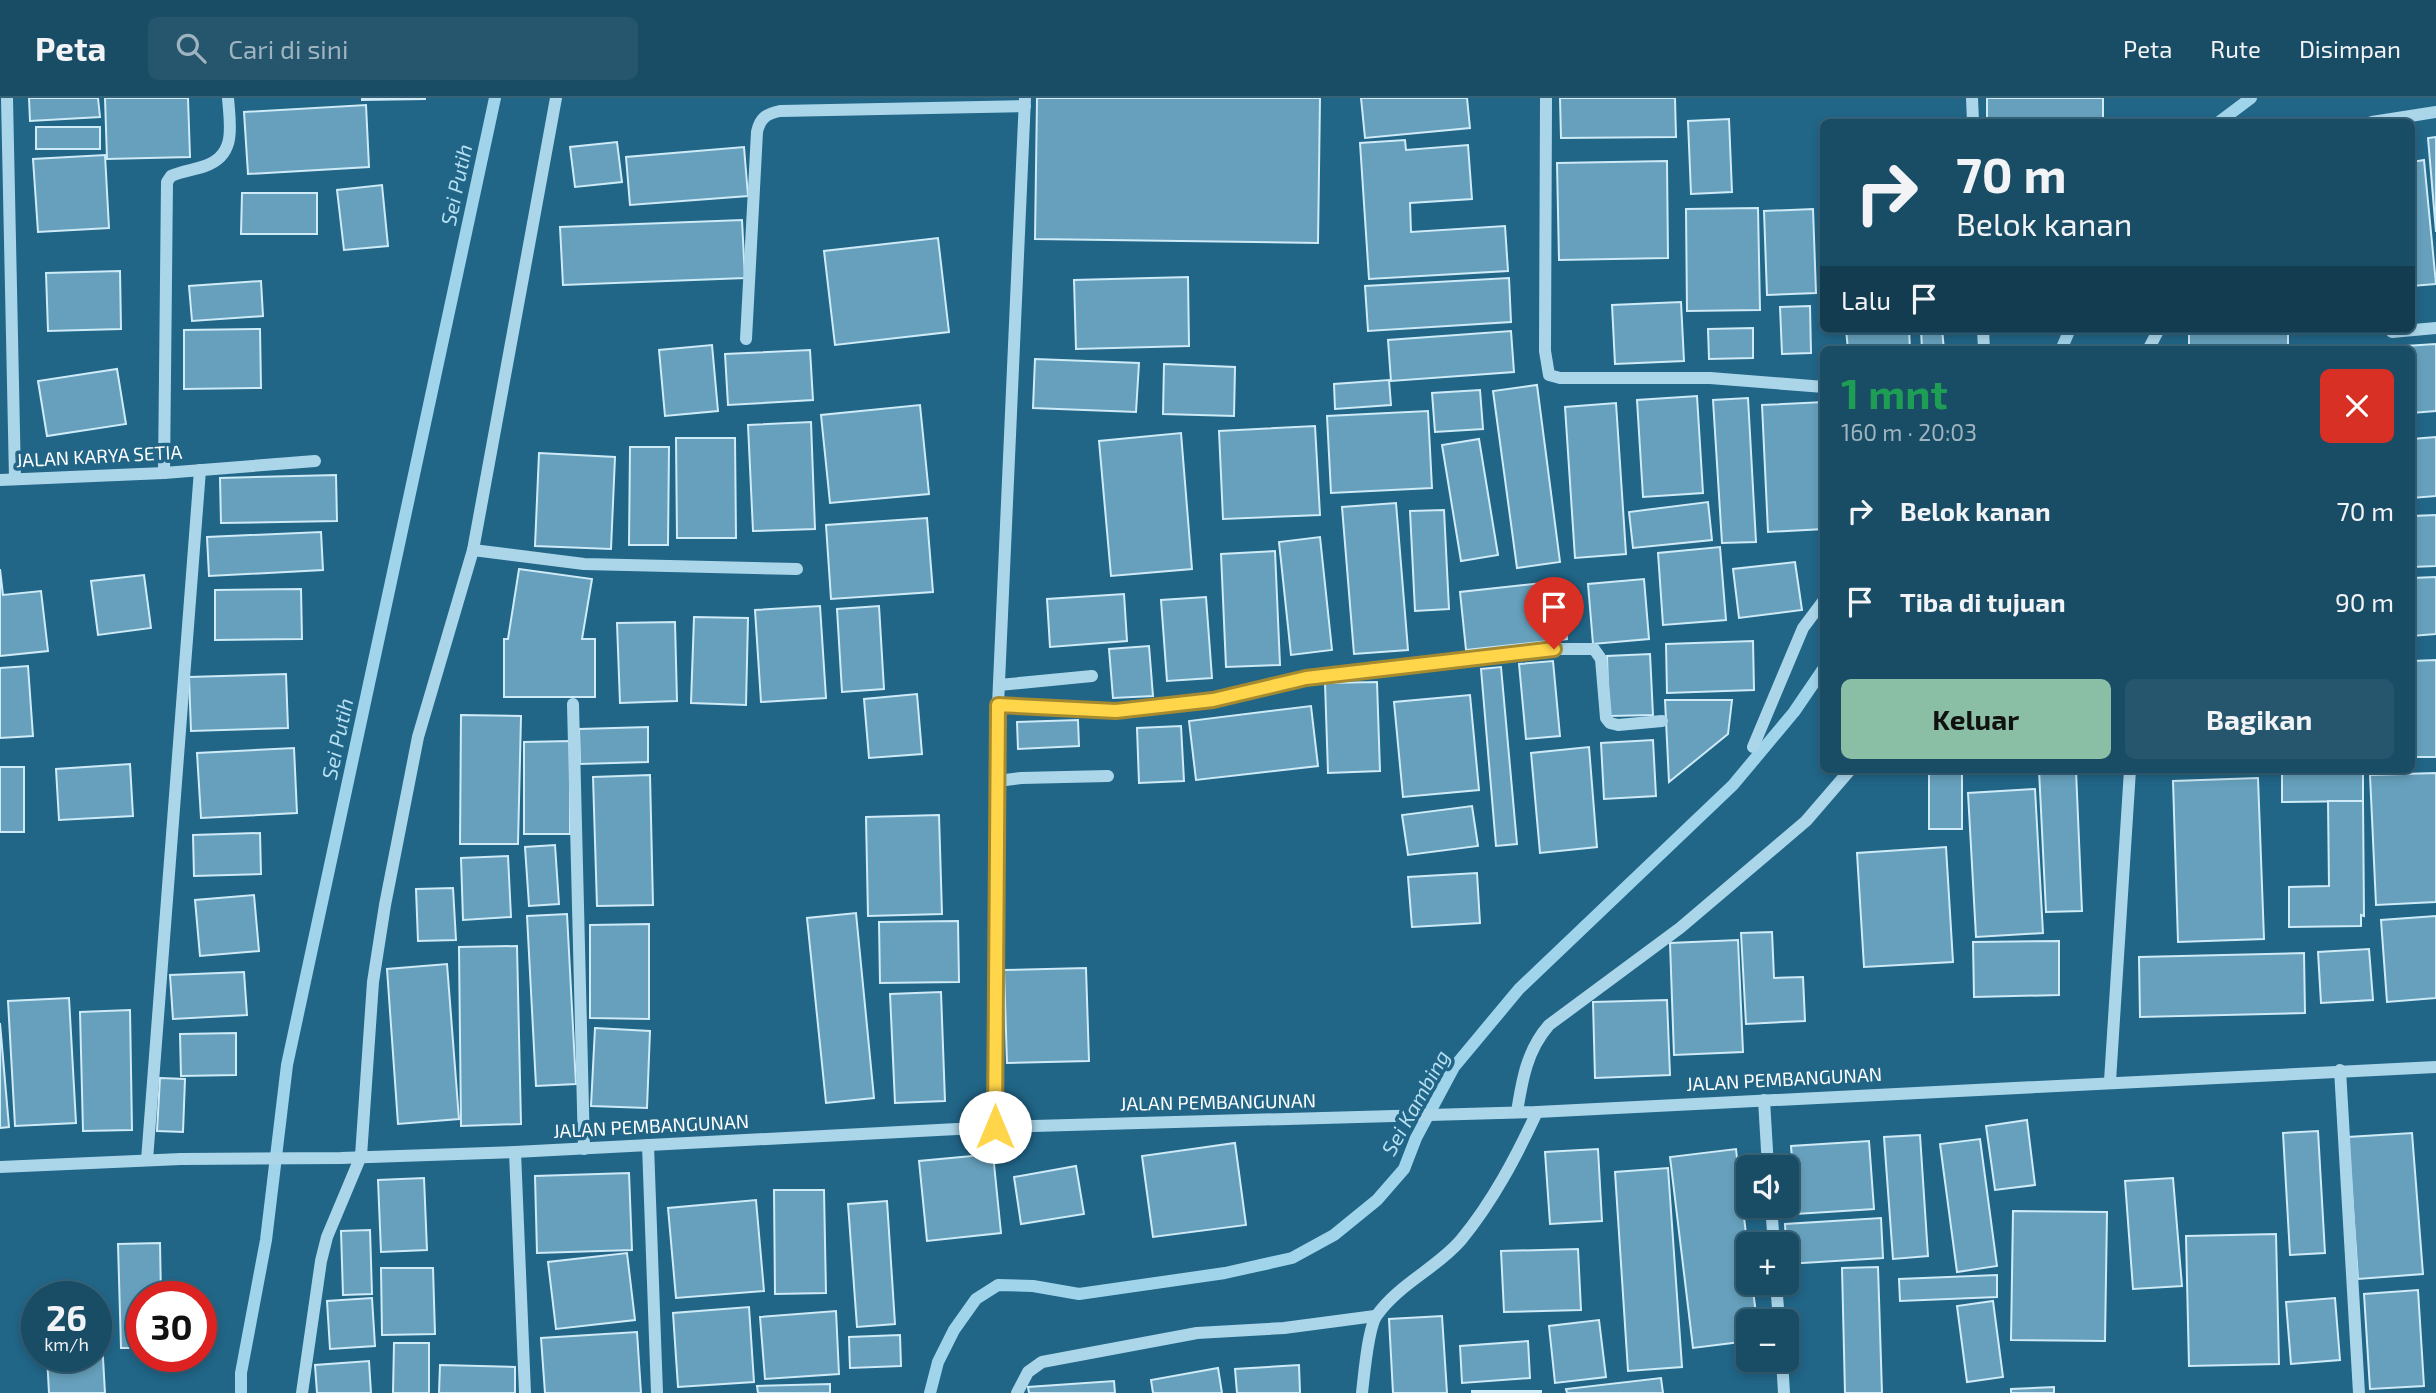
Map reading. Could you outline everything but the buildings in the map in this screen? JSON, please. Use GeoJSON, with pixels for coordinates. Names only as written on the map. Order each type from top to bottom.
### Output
{"type":"FeatureCollection","features":[{"type":"Feature","properties":{"kind":"street"},"geometry":{"type":"LineString","coordinates":[[7,98],[15,479]]}},
{"type":"Feature","properties":{"kind":"street"},"geometry":{"type":"LineString","coordinates":[[164,472],[167,182],[172,176],[215,161],[226,151],[230,142],[228,98]]}},
{"type":"Feature","properties":{"kind":"street"},"geometry":{"type":"LineString","coordinates":[[302,1393],[321,1261],[327,1237],[361,1156],[373,982],[385,905],[418,737],[472,550],[556,98]]}},
{"type":"Feature","properties":{"kind":"street"},"geometry":{"type":"LineString","coordinates":[[1546,98],[1545,351],[1549,375],[1560,379],[1710,378],[1820,387]]}},
{"type":"Feature","properties":{"kind":"street"},"geometry":{"type":"LineString","coordinates":[[1972,98],[1973,119]]}},
{"type":"Feature","properties":{"kind":"street"},"geometry":{"type":"LineString","coordinates":[[746,339],[757,132],[759,121],[768,113],[1025,102],[998,705],[995,1127]]}},
{"type":"Feature","properties":{"kind":"street"},"geometry":{"type":"LineString","coordinates":[[2391,119],[2436,112]]}},
{"type":"Feature","properties":{"kind":"street"},"geometry":{"type":"LineString","coordinates":[[2415,330],[2436,328]]}},
{"type":"Feature","properties":{"kind":"street","name":"JALAN KARYA SETIA"},"geometry":{"type":"LineString","coordinates":[[0,480],[315,461]]}},
{"type":"Feature","properties":{"kind":"street"},"geometry":{"type":"LineString","coordinates":[[147,1160],[200,470]]}},
{"type":"Feature","properties":{"kind":"street"},"geometry":{"type":"LineString","coordinates":[[472,550],[583,564],[797,569]]}},
{"type":"Feature","properties":{"kind":"street"},"geometry":{"type":"LineString","coordinates":[[1753,747],[1803,628],[1820,605]]}},
{"type":"Feature","properties":{"kind":"street"},"geometry":{"type":"LineString","coordinates":[[998,705],[1116,711],[1213,700],[1306,678],[1554,649],[1594,649],[1601,659],[1606,718],[1609,723],[1618,725],[1662,721]]}},
{"type":"Feature","properties":{"kind":"street"},"geometry":{"type":"LineString","coordinates":[[999,685],[1092,676]]}},
{"type":"Feature","properties":{"kind":"street"},"geometry":{"type":"LineString","coordinates":[[573,704],[584,1149]]}},
{"type":"Feature","properties":{"kind":"street"},"geometry":{"type":"LineString","coordinates":[[1517,1112],[1523,1074],[1537,1039],[1549,1025],[1680,928],[1806,821],[1847,773]]}},
{"type":"Feature","properties":{"kind":"street"},"geometry":{"type":"LineString","coordinates":[[2110,1081],[2130,773]]}},
{"type":"Feature","properties":{"kind":"street"},"geometry":{"type":"LineString","coordinates":[[998,781],[1108,776]]}},
{"type":"Feature","properties":{"kind":"street","name":"JALAN PEMBANGUNAN"},"geometry":{"type":"LineString","coordinates":[[0,1167],[181,1159],[341,1158],[515,1152],[995,1127],[1517,1112],[2436,1067]]}},
{"type":"Feature","properties":{"kind":"street"},"geometry":{"type":"LineString","coordinates":[[2340,1070],[2359,1393]]}},
{"type":"Feature","properties":{"kind":"street"},"geometry":{"type":"LineString","coordinates":[[1764,1100],[1767,1155]]}},
{"type":"Feature","properties":{"kind":"street"},"geometry":{"type":"LineString","coordinates":[[1362,1393],[1375,1316],[1459,1242],[1502,1184],[1537,1111]]}},
{"type":"Feature","properties":{"kind":"street"},"geometry":{"type":"LineString","coordinates":[[648,1145],[657,1393]]}},
{"type":"Feature","properties":{"kind":"street"},"geometry":{"type":"LineString","coordinates":[[515,1152],[525,1393]]}},
{"type":"Feature","properties":{"kind":"street"},"geometry":{"type":"LineString","coordinates":[[1017,1393],[1028,1372],[1042,1362],[1197,1333],[1284,1328],[1375,1316]]}},
{"type":"Feature","properties":{"kind":"street"},"geometry":{"type":"LineString","coordinates":[[1783,1372],[1784,1393]]}},
{"type":"Feature","properties":{"kind":"waterway","name":"Sei Putih"},"geometry":{"type":"LineString","coordinates":[[241,1393],[241,1373],[266,1240],[287,1065],[495,98]]}},
{"type":"Feature","properties":{"kind":"waterway","name":"Sei Kambing"},"geometry":{"type":"LineString","coordinates":[[2223,119],[2251,98]]}},
{"type":"Feature","properties":{"kind":"waterway","name":"Sei Kambing"},"geometry":{"type":"LineString","coordinates":[[2063,346],[2068,333]]}},
{"type":"Feature","properties":{"kind":"waterway","name":"Sei Kambing"},"geometry":{"type":"LineString","coordinates":[[930,1393],[938,1362],[954,1330],[976,1299],[998,1285],[1033,1286],[1079,1294],[1225,1273],[1292,1258],[1334,1235],[1377,1200],[1404,1169],[1416,1138],[1454,1067],[1519,989],[1733,785],[1794,712],[1820,674]]}},
{"type":"Feature","properties":{"kind":"route"},"geometry":{"type":"LineString","coordinates":[[995,1127],[998,705],[1116,711],[1213,700],[1306,678],[1554,649]]}}]}
